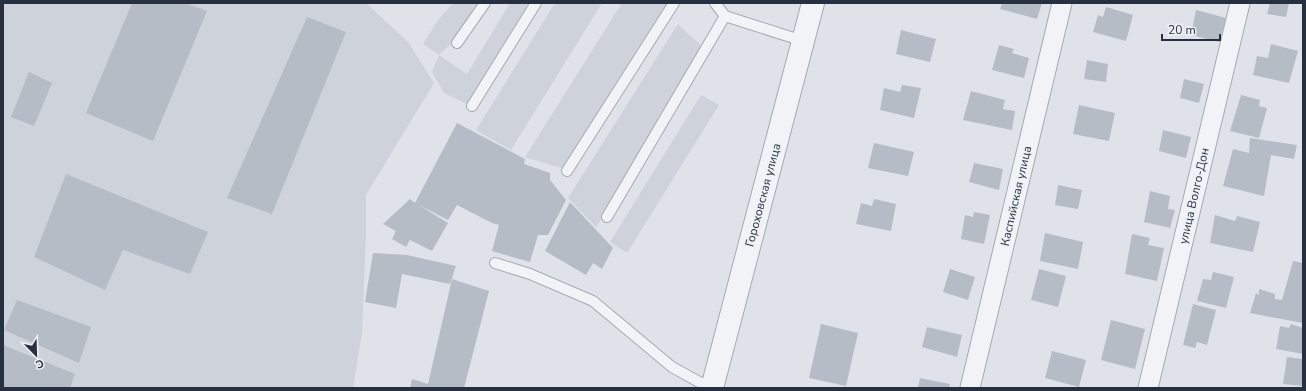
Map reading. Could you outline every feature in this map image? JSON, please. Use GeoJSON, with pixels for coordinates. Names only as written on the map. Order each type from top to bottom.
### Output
{"type":"FeatureCollection","features":[{"type":"Feature","properties":{"kind":"street","name":"Гороховская улица"},"geometry":{"type":"LineString","coordinates":[[711,388],[813,3]]}},
{"type":"Feature","properties":{"kind":"street","name":"Каспийская улица"},"geometry":{"type":"LineString","coordinates":[[970,388],[1062,3]]}},
{"type":"Feature","properties":{"kind":"street","name":"улица Волго-Дон"},"geometry":{"type":"LineString","coordinates":[[1148,388],[1240,3]]}},
{"type":"Feature","properties":{"kind":"lane"},"geometry":{"type":"LineString","coordinates":[[457,43],[484,3]]}},
{"type":"Feature","properties":{"kind":"lane"},"geometry":{"type":"LineString","coordinates":[[472,106],[536,3]]}},
{"type":"Feature","properties":{"kind":"lane"},"geometry":{"type":"LineString","coordinates":[[567,171],[674,3]]}},
{"type":"Feature","properties":{"kind":"lane"},"geometry":{"type":"LineString","coordinates":[[715,3],[725,16],[803,41]]}},
{"type":"Feature","properties":{"kind":"lane"},"geometry":{"type":"LineString","coordinates":[[607,217],[725,16]]}},
{"type":"Feature","properties":{"kind":"lane"},"geometry":{"type":"LineString","coordinates":[[495,263],[530,274],[593,301],[672,367],[711,388]]}},
{"type":"Feature","properties":{"kind":"shaded area"},"geometry":{"type":"Polygon","coordinates":[[[3,3],[366,3],[408,42],[434,83],[366,195],[362,333],[353,388],[3,388],[3,3]]]}},
{"type":"Feature","properties":{"kind":"shaded area"},"geometry":{"type":"Polygon","coordinates":[[[453,3],[482,3],[461,35],[439,55],[423,44],[438,20],[453,3]]]}},
{"type":"Feature","properties":{"kind":"shaded area"},"geometry":{"type":"Polygon","coordinates":[[[510,3],[531,3],[469,105],[444,93],[432,72],[439,55],[467,74],[510,3]]]}},
{"type":"Feature","properties":{"kind":"shaded area"},"geometry":{"type":"Polygon","coordinates":[[[555,3],[602,3],[511,150],[476,130],[555,3]]]}},
{"type":"Feature","properties":{"kind":"shaded area"},"geometry":{"type":"Polygon","coordinates":[[[622,3],[667,3],[565,169],[525,157],[622,3]]]}},
{"type":"Feature","properties":{"kind":"shaded area"},"geometry":{"type":"Polygon","coordinates":[[[678,24],[709,53],[596,227],[568,198],[678,24]]]}},
{"type":"Feature","properties":{"kind":"shaded area"},"geometry":{"type":"Polygon","coordinates":[[[701,95],[719,105],[627,253],[610,242],[701,95]]]}},
{"type":"Feature","properties":{"kind":"building"},"geometry":{"type":"Polygon","coordinates":[[[132,3],[186,3],[207,11],[153,141],[86,113],[132,3]]]}},
{"type":"Feature","properties":{"kind":"building"},"geometry":{"type":"Polygon","coordinates":[[[1002,3],[1042,3],[1037,19],[1000,9],[1002,3]]]}},
{"type":"Feature","properties":{"kind":"building"},"geometry":{"type":"Polygon","coordinates":[[[1270,3],[1289,3],[1286,17],[1267,14],[1270,3]]]}},
{"type":"Feature","properties":{"kind":"building"},"geometry":{"type":"Polygon","coordinates":[[[1106,7],[1133,15],[1126,41],[1093,32],[1098,15],[1103,17],[1106,7]]]}},
{"type":"Feature","properties":{"kind":"building"},"geometry":{"type":"Polygon","coordinates":[[[1196,10],[1226,18],[1219,42],[1191,35],[1196,10]]]}},
{"type":"Feature","properties":{"kind":"building"},"geometry":{"type":"Polygon","coordinates":[[[307,17],[346,32],[272,214],[227,198],[307,17]]]}},
{"type":"Feature","properties":{"kind":"building"},"geometry":{"type":"Polygon","coordinates":[[[901,30],[936,39],[930,62],[896,54],[901,30]]]}},
{"type":"Feature","properties":{"kind":"building"},"geometry":{"type":"Polygon","coordinates":[[[1271,44],[1298,51],[1289,83],[1253,75],[1257,56],[1268,58],[1271,44]]]}},
{"type":"Feature","properties":{"kind":"building"},"geometry":{"type":"Polygon","coordinates":[[[999,45],[1014,49],[1012,53],[1029,58],[1024,78],[992,70],[999,45]]]}},
{"type":"Feature","properties":{"kind":"building"},"geometry":{"type":"Polygon","coordinates":[[[1087,60],[1108,64],[1106,82],[1084,79],[1087,60]]]}},
{"type":"Feature","properties":{"kind":"building"},"geometry":{"type":"Polygon","coordinates":[[[29,72],[52,83],[34,126],[11,117],[29,72]]]}},
{"type":"Feature","properties":{"kind":"building"},"geometry":{"type":"Polygon","coordinates":[[[1184,79],[1204,84],[1199,103],[1180,98],[1184,79]]]}},
{"type":"Feature","properties":{"kind":"building"},"geometry":{"type":"Polygon","coordinates":[[[902,85],[921,88],[914,118],[880,110],[884,88],[900,92],[902,85]]]}},
{"type":"Feature","properties":{"kind":"building"},"geometry":{"type":"Polygon","coordinates":[[[971,91],[1005,100],[1003,109],[1015,111],[1012,130],[963,120],[971,91]]]}},
{"type":"Feature","properties":{"kind":"building"},"geometry":{"type":"Polygon","coordinates":[[[1241,95],[1260,100],[1259,106],[1267,108],[1259,138],[1230,131],[1241,95]]]}},
{"type":"Feature","properties":{"kind":"building"},"geometry":{"type":"Polygon","coordinates":[[[1079,105],[1115,113],[1109,141],[1073,134],[1079,105]]]}},
{"type":"Feature","properties":{"kind":"building"},"geometry":{"type":"Polygon","coordinates":[[[457,123],[525,159],[524,164],[550,173],[550,180],[566,200],[548,235],[538,235],[530,262],[492,251],[499,225],[492,223],[457,205],[448,220],[419,205],[448,223],[432,251],[410,240],[406,247],[392,239],[396,231],[383,224],[410,199],[415,203],[457,123]]]}},
{"type":"Feature","properties":{"kind":"building"},"geometry":{"type":"Polygon","coordinates":[[[1163,130],[1191,137],[1186,158],[1159,151],[1163,130]]]}},
{"type":"Feature","properties":{"kind":"building"},"geometry":{"type":"Polygon","coordinates":[[[1250,138],[1297,145],[1294,159],[1271,155],[1264,196],[1223,186],[1233,149],[1249,153],[1250,138]]]}},
{"type":"Feature","properties":{"kind":"building"},"geometry":{"type":"Polygon","coordinates":[[[874,143],[914,152],[908,176],[868,168],[874,143]]]}},
{"type":"Feature","properties":{"kind":"building"},"geometry":{"type":"Polygon","coordinates":[[[974,163],[1003,169],[999,190],[969,182],[974,163]]]}},
{"type":"Feature","properties":{"kind":"building"},"geometry":{"type":"Polygon","coordinates":[[[66,174],[208,232],[190,274],[123,250],[105,290],[34,257],[66,174]]]}},
{"type":"Feature","properties":{"kind":"building"},"geometry":{"type":"Polygon","coordinates":[[[1058,185],[1082,190],[1078,209],[1055,205],[1058,185]]]}},
{"type":"Feature","properties":{"kind":"building"},"geometry":{"type":"Polygon","coordinates":[[[1150,191],[1170,196],[1168,209],[1175,210],[1170,228],[1144,222],[1150,191]]]}},
{"type":"Feature","properties":{"kind":"building"},"geometry":{"type":"Polygon","coordinates":[[[874,199],[896,204],[891,231],[856,224],[861,203],[872,206],[874,199]]]}},
{"type":"Feature","properties":{"kind":"building"},"geometry":{"type":"Polygon","coordinates":[[[570,202],[613,248],[602,269],[593,263],[586,275],[545,251],[570,202]]]}},
{"type":"Feature","properties":{"kind":"building"},"geometry":{"type":"Polygon","coordinates":[[[974,212],[990,215],[984,244],[961,239],[965,215],[973,217],[974,212]]]}},
{"type":"Feature","properties":{"kind":"building"},"geometry":{"type":"Polygon","coordinates":[[[1215,215],[1235,221],[1237,216],[1260,222],[1253,252],[1210,243],[1215,215]]]}},
{"type":"Feature","properties":{"kind":"building"},"geometry":{"type":"Polygon","coordinates":[[[1045,233],[1083,242],[1078,269],[1040,261],[1045,233]]]}},
{"type":"Feature","properties":{"kind":"building"},"geometry":{"type":"Polygon","coordinates":[[[1132,234],[1150,238],[1148,245],[1164,248],[1157,281],[1125,274],[1132,234]]]}},
{"type":"Feature","properties":{"kind":"building"},"geometry":{"type":"Polygon","coordinates":[[[373,253],[407,255],[456,266],[450,284],[402,274],[396,308],[365,302],[373,253]]]}},
{"type":"Feature","properties":{"kind":"building"},"geometry":{"type":"Polygon","coordinates":[[[1293,261],[1303,263],[1303,323],[1250,313],[1256,293],[1259,295],[1259,289],[1275,294],[1275,299],[1282,300],[1293,261]]]}},
{"type":"Feature","properties":{"kind":"building"},"geometry":{"type":"Polygon","coordinates":[[[950,269],[975,277],[968,300],[943,292],[950,269]]]}},
{"type":"Feature","properties":{"kind":"building"},"geometry":{"type":"Polygon","coordinates":[[[1039,269],[1066,276],[1058,307],[1031,300],[1039,269]]]}},
{"type":"Feature","properties":{"kind":"building"},"geometry":{"type":"Polygon","coordinates":[[[1213,272],[1234,277],[1226,308],[1197,301],[1203,279],[1211,280],[1213,272]]]}},
{"type":"Feature","properties":{"kind":"building"},"geometry":{"type":"Polygon","coordinates":[[[452,279],[489,291],[464,388],[410,388],[412,379],[428,384],[452,279]]]}},
{"type":"Feature","properties":{"kind":"building"},"geometry":{"type":"Polygon","coordinates":[[[17,300],[91,327],[79,363],[4,330],[17,300]]]}},
{"type":"Feature","properties":{"kind":"building"},"geometry":{"type":"Polygon","coordinates":[[[1193,304],[1216,310],[1207,345],[1197,342],[1195,348],[1183,345],[1193,304]]]}},
{"type":"Feature","properties":{"kind":"building"},"geometry":{"type":"Polygon","coordinates":[[[1111,320],[1145,329],[1135,369],[1101,360],[1111,320]]]}},
{"type":"Feature","properties":{"kind":"building"},"geometry":{"type":"Polygon","coordinates":[[[821,324],[858,333],[846,386],[809,378],[821,324]]]}},
{"type":"Feature","properties":{"kind":"building"},"geometry":{"type":"Polygon","coordinates":[[[1291,324],[1303,328],[1303,354],[1276,349],[1280,326],[1289,328],[1291,324]]]}},
{"type":"Feature","properties":{"kind":"building"},"geometry":{"type":"Polygon","coordinates":[[[927,327],[962,335],[957,357],[922,347],[927,327]]]}},
{"type":"Feature","properties":{"kind":"building"},"geometry":{"type":"Polygon","coordinates":[[[3,345],[75,374],[70,388],[3,388],[3,345]]]}},
{"type":"Feature","properties":{"kind":"building"},"geometry":{"type":"Polygon","coordinates":[[[1052,351],[1086,360],[1079,387],[1045,378],[1052,351]]]}},
{"type":"Feature","properties":{"kind":"building"},"geometry":{"type":"Polygon","coordinates":[[[1287,357],[1303,359],[1303,386],[1283,384],[1287,357]]]}},
{"type":"Feature","properties":{"kind":"building"},"geometry":{"type":"Polygon","coordinates":[[[920,378],[950,384],[949,388],[918,388],[920,378]]]}}]}
